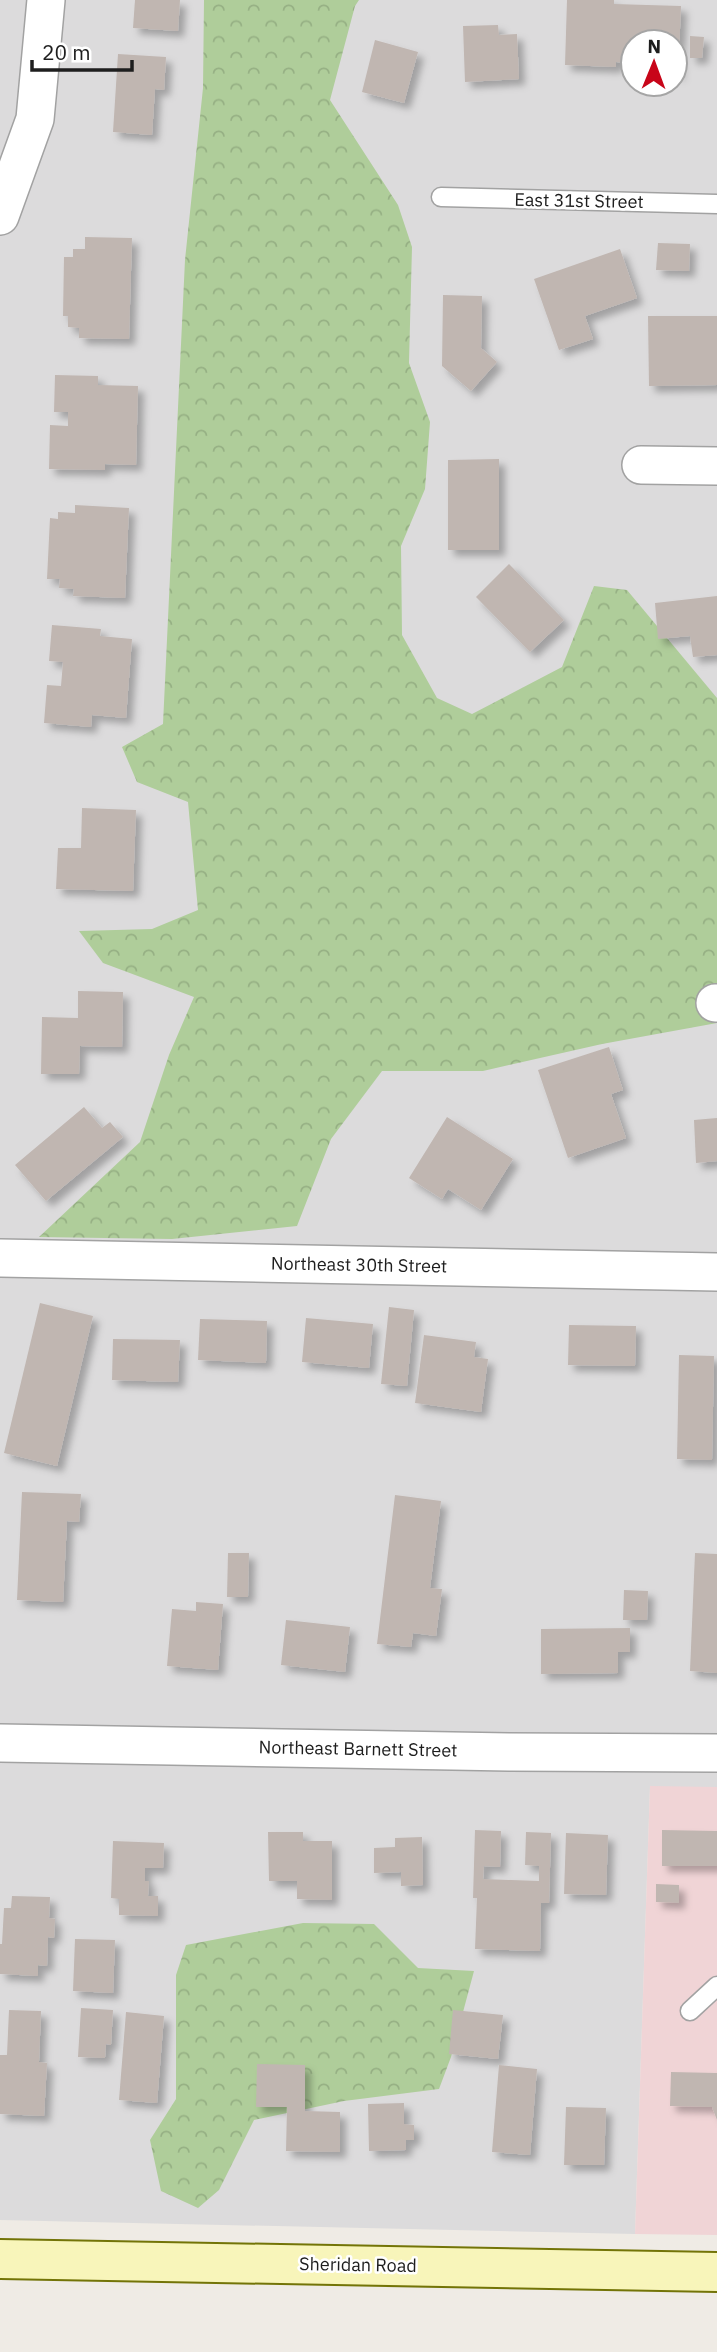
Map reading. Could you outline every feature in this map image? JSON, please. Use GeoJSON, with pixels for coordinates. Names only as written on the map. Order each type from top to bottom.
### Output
{"type":"FeatureCollection","features":[{"type":"Feature","properties":{"kind":"main road","name":"Sheridan Road"},"geometry":{"type":"LineString","coordinates":[[0,2259],[717,2272]]}},
{"type":"Feature","properties":{"kind":"street"},"geometry":{"type":"LineString","coordinates":[[0,216],[35,119],[46,0]]}},
{"type":"Feature","properties":{"kind":"street"},"geometry":{"type":"LineString","coordinates":[[641,465],[717,466]]}},
{"type":"Feature","properties":{"kind":"street","name":"Northeast 30th Street"},"geometry":{"type":"LineString","coordinates":[[0,1258],[717,1272]]}},
{"type":"Feature","properties":{"kind":"street","name":"Northeast Barnett Street"},"geometry":{"type":"LineString","coordinates":[[0,1742],[497,1752],[717,1753]]}},
{"type":"Feature","properties":{"kind":"lane","name":"East 31st Street"},"geometry":{"type":"LineString","coordinates":[[442,197],[717,204]]}},
{"type":"Feature","properties":{"kind":"lane"},"geometry":{"type":"LineString","coordinates":[[690,2011],[717,1986]]}},
{"type":"Feature","properties":{"kind":"shaded area"},"geometry":{"type":"Polygon","coordinates":[[[0,0],[717,0],[717,1787],[650,1787],[635,2234],[0,2220],[0,0]]]}},
{"type":"Feature","properties":{"kind":"shaded area"},"geometry":{"type":"Polygon","coordinates":[[[650,1786],[717,1787],[717,2235],[635,2234],[650,1786]]]}},
{"type":"Feature","properties":{"kind":"green space"},"geometry":{"type":"Polygon","coordinates":[[[204,0],[359,0],[355,6],[330,100],[398,205],[412,247],[409,363],[430,422],[425,489],[401,546],[402,635],[437,698],[472,714],[562,667],[594,586],[627,590],[717,698],[717,1023],[602,1044],[483,1071],[382,1071],[331,1139],[297,1226],[172,1239],[39,1237],[140,1142],[169,1055],[194,997],[103,963],[79,931],[152,929],[198,910],[188,802],[137,782],[122,747],[163,724],[185,260],[203,88],[204,0]]]}},
{"type":"Feature","properties":{"kind":"green space"},"geometry":{"type":"Polygon","coordinates":[[[303,1923],[374,1924],[418,1968],[474,1971],[451,2057],[439,2089],[344,2101],[254,2120],[219,2190],[198,2208],[161,2191],[150,2140],[176,2099],[176,1975],[186,1945],[303,1923]]]}},
{"type":"Feature","properties":{"kind":"building"},"geometry":{"type":"Polygon","coordinates":[[[135,0],[180,0],[178,31],[133,28],[135,0]]]}},
{"type":"Feature","properties":{"kind":"building"},"geometry":{"type":"Polygon","coordinates":[[[567,0],[614,0],[614,4],[681,6],[680,28],[619,28],[619,62],[616,62],[616,67],[565,65],[567,0]]]}},
{"type":"Feature","properties":{"kind":"building"},"geometry":{"type":"Polygon","coordinates":[[[498,25],[499,35],[517,34],[519,79],[465,82],[463,26],[498,25]]]}},
{"type":"Feature","properties":{"kind":"building"},"geometry":{"type":"Polygon","coordinates":[[[690,36],[704,37],[702,58],[690,58],[690,36]]]}},
{"type":"Feature","properties":{"kind":"building"},"geometry":{"type":"Polygon","coordinates":[[[375,40],[418,52],[404,103],[362,92],[375,40]]]}},
{"type":"Feature","properties":{"kind":"building"},"geometry":{"type":"Polygon","coordinates":[[[118,54],[166,57],[164,90],[155,89],[152,135],[113,132],[118,54]]]}},
{"type":"Feature","properties":{"kind":"building"},"geometry":{"type":"Polygon","coordinates":[[[85,237],[132,238],[129,339],[79,338],[79,328],[68,327],[68,316],[63,316],[64,257],[73,257],[73,249],[85,249],[85,237]]]}},
{"type":"Feature","properties":{"kind":"building"},"geometry":{"type":"Polygon","coordinates":[[[658,243],[690,244],[689,271],[656,270],[658,243]]]}},
{"type":"Feature","properties":{"kind":"building"},"geometry":{"type":"Polygon","coordinates":[[[620,249],[637,298],[585,316],[593,339],[559,350],[534,279],[620,249]]]}},
{"type":"Feature","properties":{"kind":"building"},"geometry":{"type":"Polygon","coordinates":[[[443,295],[482,296],[481,348],[497,362],[471,391],[442,366],[443,295]]]}},
{"type":"Feature","properties":{"kind":"building"},"geometry":{"type":"Polygon","coordinates":[[[648,316],[717,316],[717,385],[649,386],[648,316]]]}},
{"type":"Feature","properties":{"kind":"building"},"geometry":{"type":"Polygon","coordinates":[[[55,375],[98,376],[98,385],[138,386],[136,465],[105,464],[105,470],[49,469],[50,425],[68,426],[68,412],[54,412],[55,375]]]}},
{"type":"Feature","properties":{"kind":"building"},"geometry":{"type":"Polygon","coordinates":[[[499,459],[499,550],[448,550],[448,460],[499,459]]]}},
{"type":"Feature","properties":{"kind":"building"},"geometry":{"type":"Polygon","coordinates":[[[75,505],[129,508],[125,598],[73,596],[74,589],[59,588],[60,579],[47,579],[50,518],[58,519],[58,512],[75,513],[75,505]]]}},
{"type":"Feature","properties":{"kind":"building"},"geometry":{"type":"Polygon","coordinates":[[[509,564],[564,620],[530,652],[476,597],[509,564]]]}},
{"type":"Feature","properties":{"kind":"building"},"geometry":{"type":"Polygon","coordinates":[[[717,596],[717,655],[693,657],[690,636],[658,639],[655,603],[717,596]]]}},
{"type":"Feature","properties":{"kind":"building"},"geometry":{"type":"Polygon","coordinates":[[[52,625],[101,629],[100,636],[132,639],[126,718],[92,715],[91,727],[44,723],[47,685],[61,686],[63,662],[49,661],[52,625]]]}},
{"type":"Feature","properties":{"kind":"building"},"geometry":{"type":"Polygon","coordinates":[[[82,808],[136,810],[133,891],[56,889],[58,848],[81,848],[82,808]]]}},
{"type":"Feature","properties":{"kind":"building"},"geometry":{"type":"Polygon","coordinates":[[[78,991],[123,992],[122,1047],[80,1046],[79,1074],[41,1074],[42,1017],[78,1018],[78,991]]]}},
{"type":"Feature","properties":{"kind":"building"},"geometry":{"type":"Polygon","coordinates":[[[609,1047],[623,1090],[611,1094],[626,1138],[568,1158],[538,1070],[609,1047]]]}},
{"type":"Feature","properties":{"kind":"building"},"geometry":{"type":"Polygon","coordinates":[[[84,1107],[102,1128],[110,1122],[123,1137],[46,1201],[15,1165],[84,1107]]]}},
{"type":"Feature","properties":{"kind":"building"},"geometry":{"type":"Polygon","coordinates":[[[447,1117],[513,1159],[481,1210],[448,1189],[442,1199],[409,1178],[447,1117]]]}},
{"type":"Feature","properties":{"kind":"building"},"geometry":{"type":"Polygon","coordinates":[[[717,1118],[717,1161],[696,1163],[694,1120],[717,1118]]]}},
{"type":"Feature","properties":{"kind":"building"},"geometry":{"type":"Polygon","coordinates":[[[40,1303],[93,1316],[57,1466],[4,1453],[40,1303]]]}},
{"type":"Feature","properties":{"kind":"building"},"geometry":{"type":"Polygon","coordinates":[[[389,1307],[414,1310],[407,1386],[381,1384],[389,1307]]]}},
{"type":"Feature","properties":{"kind":"building"},"geometry":{"type":"Polygon","coordinates":[[[306,1318],[373,1324],[369,1368],[302,1362],[306,1318]]]}},
{"type":"Feature","properties":{"kind":"building"},"geometry":{"type":"Polygon","coordinates":[[[200,1319],[267,1321],[266,1363],[198,1360],[200,1319]]]}},
{"type":"Feature","properties":{"kind":"building"},"geometry":{"type":"Polygon","coordinates":[[[569,1325],[636,1326],[635,1366],[568,1365],[569,1325]]]}},
{"type":"Feature","properties":{"kind":"building"},"geometry":{"type":"Polygon","coordinates":[[[424,1335],[476,1342],[474,1357],[488,1359],[481,1412],[415,1403],[424,1335]]]}},
{"type":"Feature","properties":{"kind":"building"},"geometry":{"type":"Polygon","coordinates":[[[113,1339],[180,1340],[178,1382],[112,1380],[113,1339]]]}},
{"type":"Feature","properties":{"kind":"building"},"geometry":{"type":"Polygon","coordinates":[[[679,1355],[714,1356],[712,1460],[677,1459],[679,1355]]]}},
{"type":"Feature","properties":{"kind":"building"},"geometry":{"type":"Polygon","coordinates":[[[22,1492],[81,1494],[79,1522],[67,1521],[63,1602],[17,1600],[22,1492]]]}},
{"type":"Feature","properties":{"kind":"building"},"geometry":{"type":"Polygon","coordinates":[[[395,1495],[441,1501],[430,1588],[442,1589],[436,1636],[413,1633],[411,1647],[377,1644],[395,1495]]]}},
{"type":"Feature","properties":{"kind":"building"},"geometry":{"type":"Polygon","coordinates":[[[228,1553],[249,1553],[248,1597],[227,1597],[228,1553]]]}},
{"type":"Feature","properties":{"kind":"building"},"geometry":{"type":"Polygon","coordinates":[[[695,1553],[717,1554],[717,1673],[690,1671],[695,1553]]]}},
{"type":"Feature","properties":{"kind":"building"},"geometry":{"type":"Polygon","coordinates":[[[624,1590],[648,1591],[647,1620],[623,1620],[624,1590]]]}},
{"type":"Feature","properties":{"kind":"building"},"geometry":{"type":"Polygon","coordinates":[[[196,1602],[223,1604],[218,1670],[167,1666],[172,1609],[196,1611],[196,1602]]]}},
{"type":"Feature","properties":{"kind":"building"},"geometry":{"type":"Polygon","coordinates":[[[286,1620],[350,1627],[345,1672],[281,1665],[286,1620]]]}},
{"type":"Feature","properties":{"kind":"building"},"geometry":{"type":"Polygon","coordinates":[[[630,1628],[630,1652],[618,1652],[618,1673],[541,1674],[541,1629],[630,1628]]]}},
{"type":"Feature","properties":{"kind":"building"},"geometry":{"type":"Polygon","coordinates":[[[475,1830],[501,1831],[500,1867],[484,1866],[483,1879],[539,1881],[539,1866],[525,1865],[526,1832],[551,1833],[549,1903],[541,1903],[540,1951],[475,1949],[475,1830]]]}},
{"type":"Feature","properties":{"kind":"building"},"geometry":{"type":"Polygon","coordinates":[[[662,1830],[717,1831],[717,1866],[662,1866],[662,1830]]]}},
{"type":"Feature","properties":{"kind":"building"},"geometry":{"type":"Polygon","coordinates":[[[268,1832],[303,1832],[303,1841],[332,1841],[332,1900],[297,1899],[297,1881],[269,1881],[268,1832]]]}},
{"type":"Feature","properties":{"kind":"building"},"geometry":{"type":"Polygon","coordinates":[[[566,1833],[608,1835],[606,1895],[564,1894],[566,1833]]]}},
{"type":"Feature","properties":{"kind":"building"},"geometry":{"type":"Polygon","coordinates":[[[422,1837],[423,1885],[401,1886],[401,1872],[374,1873],[374,1848],[395,1847],[395,1838],[422,1837]]]}},
{"type":"Feature","properties":{"kind":"building"},"geometry":{"type":"Polygon","coordinates":[[[113,1841],[164,1843],[163,1868],[145,1868],[145,1881],[149,1881],[148,1896],[158,1896],[158,1916],[119,1915],[119,1899],[111,1898],[113,1841]]]}},
{"type":"Feature","properties":{"kind":"building"},"geometry":{"type":"Polygon","coordinates":[[[656,1884],[679,1885],[679,1903],[656,1902],[656,1884]]]}},
{"type":"Feature","properties":{"kind":"building"},"geometry":{"type":"Polygon","coordinates":[[[12,1896],[50,1897],[49,1918],[55,1919],[54,1938],[48,1937],[47,1966],[38,1965],[38,1976],[0,1974],[4,1908],[11,1908],[12,1896]]]}},
{"type":"Feature","properties":{"kind":"building"},"geometry":{"type":"Polygon","coordinates":[[[75,1939],[115,1940],[113,1993],[73,1991],[75,1939]]]}},
{"type":"Feature","properties":{"kind":"building"},"geometry":{"type":"Polygon","coordinates":[[[81,2008],[113,2010],[111,2045],[106,2044],[105,2058],[78,2057],[81,2008]]]}},
{"type":"Feature","properties":{"kind":"building"},"geometry":{"type":"Polygon","coordinates":[[[9,2010],[41,2011],[39,2062],[47,2063],[44,2116],[0,2114],[0,2055],[7,2055],[9,2010]]]}},
{"type":"Feature","properties":{"kind":"building"},"geometry":{"type":"Polygon","coordinates":[[[453,2010],[503,2015],[498,2059],[449,2054],[453,2010]]]}},
{"type":"Feature","properties":{"kind":"building"},"geometry":{"type":"Polygon","coordinates":[[[126,2012],[164,2016],[157,2103],[119,2100],[126,2012]]]}},
{"type":"Feature","properties":{"kind":"building"},"geometry":{"type":"Polygon","coordinates":[[[257,2064],[305,2065],[305,2111],[340,2112],[340,2152],[286,2151],[287,2107],[256,2107],[257,2064]]]}},
{"type":"Feature","properties":{"kind":"building"},"geometry":{"type":"Polygon","coordinates":[[[499,2065],[537,2069],[530,2155],[492,2152],[499,2065]]]}},
{"type":"Feature","properties":{"kind":"building"},"geometry":{"type":"Polygon","coordinates":[[[671,2072],[717,2073],[717,2120],[712,2107],[670,2106],[671,2072]]]}},
{"type":"Feature","properties":{"kind":"building"},"geometry":{"type":"Polygon","coordinates":[[[404,2103],[404,2124],[414,2125],[414,2140],[406,2140],[406,2150],[369,2151],[368,2104],[404,2103]]]}},
{"type":"Feature","properties":{"kind":"building"},"geometry":{"type":"Polygon","coordinates":[[[566,2107],[606,2108],[604,2165],[564,2165],[566,2107]]]}}]}
